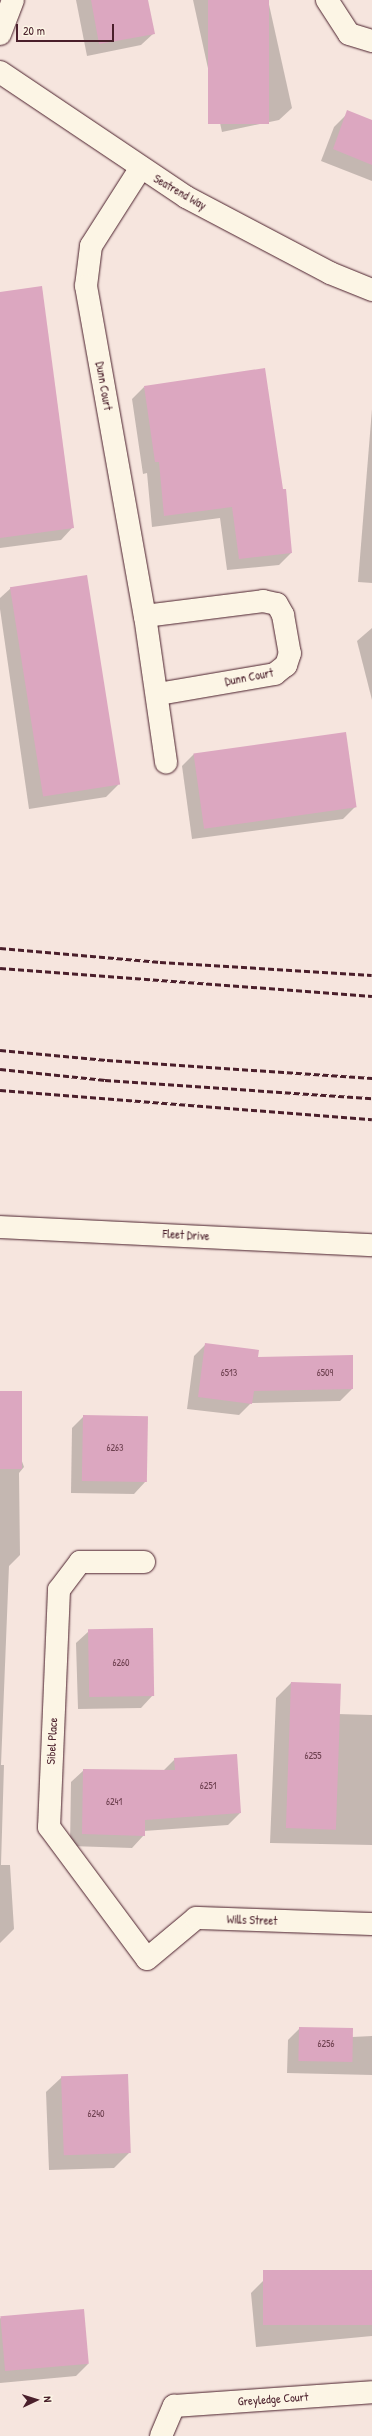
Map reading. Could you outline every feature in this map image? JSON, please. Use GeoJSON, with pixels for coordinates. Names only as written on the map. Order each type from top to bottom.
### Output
{"type":"FeatureCollection","features":[{"type":"Feature","properties":{"kind":"street"},"geometry":{"type":"LineString","coordinates":[[0,34],[13,0]]}},
{"type":"Feature","properties":{"kind":"street"},"geometry":{"type":"LineString","coordinates":[[327,0],[348,34],[372,41]]}},
{"type":"Feature","properties":{"kind":"street","name":"Seatrend Way"},"geometry":{"type":"LineString","coordinates":[[0,72],[140,169],[186,197],[330,273],[372,290]]}},
{"type":"Feature","properties":{"kind":"street","name":"Dunn Court"},"geometry":{"type":"LineString","coordinates":[[140,169],[91,246],[86,286],[145,616],[158,694],[166,762]]}},
{"type":"Feature","properties":{"kind":"street","name":"Dunn Court"},"geometry":{"type":"LineString","coordinates":[[145,616],[264,601],[277,604],[284,614],[290,653],[286,665],[275,674],[158,694]]}},
{"type":"Feature","properties":{"kind":"street","name":"Fleet Drive"},"geometry":{"type":"LineString","coordinates":[[0,1227],[372,1245]]}},
{"type":"Feature","properties":{"kind":"street","name":"Sibel Place"},"geometry":{"type":"LineString","coordinates":[[144,1562],[80,1562],[59,1590],[49,1827],[147,1959]]}},
{"type":"Feature","properties":{"kind":"street","name":"Wills Street"},"geometry":{"type":"LineString","coordinates":[[147,1959],[196,1918],[372,1924]]}},
{"type":"Feature","properties":{"kind":"street","name":"Greyledge Court"},"geometry":{"type":"LineString","coordinates":[[160,2436],[174,2406],[372,2392]]}},
{"type":"Feature","properties":{"kind":"building"},"geometry":{"type":"Polygon","coordinates":[[[91,0],[148,0],[155,34],[99,44],[91,0]]]}},
{"type":"Feature","properties":{"kind":"building"},"geometry":{"type":"Polygon","coordinates":[[[208,0],[269,0],[269,124],[208,124],[208,0]]]}},
{"type":"Feature","properties":{"kind":"building"},"geometry":{"type":"Polygon","coordinates":[[[347,110],[372,120],[372,165],[333,149],[347,110]]]}},
{"type":"Feature","properties":{"kind":"building"},"geometry":{"type":"Polygon","coordinates":[[[42,286],[74,528],[0,538],[0,292],[42,286]]]}},
{"type":"Feature","properties":{"kind":"building"},"geometry":{"type":"Polygon","coordinates":[[[265,368],[283,489],[286,489],[292,553],[239,559],[232,507],[164,516],[159,462],[155,462],[144,386],[265,368]]]}},
{"type":"Feature","properties":{"kind":"building"},"geometry":{"type":"Polygon","coordinates":[[[87,575],[120,784],[43,797],[10,587],[87,575]]]}},
{"type":"Feature","properties":{"kind":"building"},"geometry":{"type":"Polygon","coordinates":[[[346,732],[357,807],[204,829],[193,753],[346,732]]]}},
{"type":"Feature","properties":{"kind":"building"},"geometry":{"type":"Polygon","coordinates":[[[205,1343],[259,1350],[258,1357],[353,1355],[353,1389],[254,1391],[252,1404],[198,1397],[205,1343]]]}},
{"type":"Feature","properties":{"kind":"building"},"geometry":{"type":"Polygon","coordinates":[[[0,1391],[22,1391],[22,1469],[0,1469],[0,1391]]]}},
{"type":"Feature","properties":{"kind":"building"},"geometry":{"type":"Polygon","coordinates":[[[83,1415],[148,1416],[147,1482],[82,1481],[83,1415]]]}},
{"type":"Feature","properties":{"kind":"building"},"geometry":{"type":"Polygon","coordinates":[[[153,1628],[154,1696],[89,1697],[88,1629],[153,1628]]]}},
{"type":"Feature","properties":{"kind":"building"},"geometry":{"type":"Polygon","coordinates":[[[291,1682],[341,1684],[336,1830],[286,1828],[291,1682]]]}},
{"type":"Feature","properties":{"kind":"building"},"geometry":{"type":"Polygon","coordinates":[[[237,1754],[241,1813],[145,1820],[145,1836],[82,1834],[83,1769],[175,1770],[174,1758],[237,1754]]]}},
{"type":"Feature","properties":{"kind":"building"},"geometry":{"type":"Polygon","coordinates":[[[299,2027],[353,2028],[352,2062],[298,2061],[299,2027]]]}},
{"type":"Feature","properties":{"kind":"building"},"geometry":{"type":"Polygon","coordinates":[[[128,2074],[131,2153],[64,2155],[61,2076],[128,2074]]]}},
{"type":"Feature","properties":{"kind":"building"},"geometry":{"type":"Polygon","coordinates":[[[263,2270],[372,2270],[372,2325],[263,2325],[263,2270]]]}},
{"type":"Feature","properties":{"kind":"building"},"geometry":{"type":"Polygon","coordinates":[[[84,2309],[89,2364],[5,2371],[0,2316],[84,2309]]]}},
{"type":"Feature","properties":{"kind":"railway"},"geometry":{"type":"LineString","coordinates":[[0,948],[160,962],[372,975]]}},
{"type":"Feature","properties":{"kind":"railway"},"geometry":{"type":"LineString","coordinates":[[0,968],[372,996]]}},
{"type":"Feature","properties":{"kind":"railway"},"geometry":{"type":"LineString","coordinates":[[0,1050],[107,1060],[372,1078]]}},
{"type":"Feature","properties":{"kind":"railway"},"geometry":{"type":"LineString","coordinates":[[0,1069],[105,1080],[372,1098]]}},
{"type":"Feature","properties":{"kind":"railway"},"geometry":{"type":"LineString","coordinates":[[0,1090],[372,1119]]}}]}
